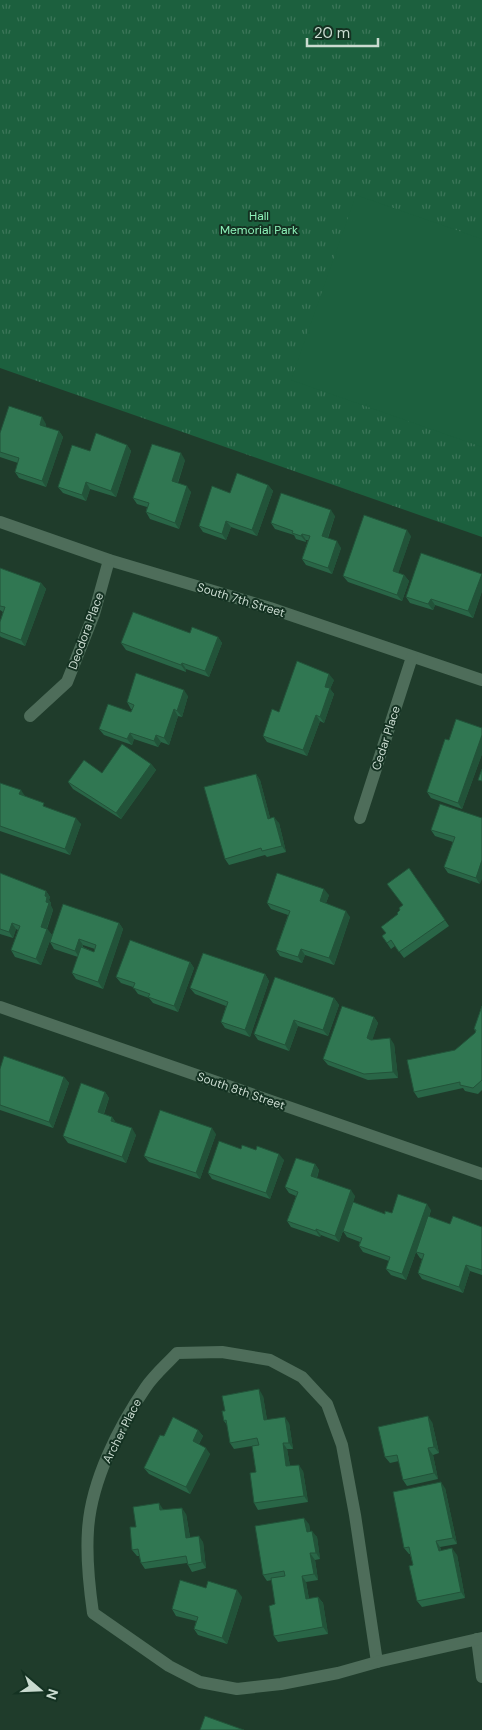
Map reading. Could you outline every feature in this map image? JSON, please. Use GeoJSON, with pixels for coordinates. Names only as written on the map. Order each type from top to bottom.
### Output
{"type":"FeatureCollection","features":[{"type":"Feature","properties":{"kind":"street","name":"South 7th Street"},"geometry":{"type":"LineString","coordinates":[[0,522],[109,560],[270,608],[482,680]]}},
{"type":"Feature","properties":{"kind":"street","name":"Deodora Place"},"geometry":{"type":"LineString","coordinates":[[30,716],[67,682],[94,614],[109,560]]}},
{"type":"Feature","properties":{"kind":"street","name":"Cedar Place"},"geometry":{"type":"LineString","coordinates":[[360,818],[412,657]]}},
{"type":"Feature","properties":{"kind":"street","name":"South 8th Street"},"geometry":{"type":"LineString","coordinates":[[0,1007],[476,1172]]}},
{"type":"Feature","properties":{"kind":"street"},"geometry":{"type":"LineString","coordinates":[[476,1172],[482,1160]]}},
{"type":"Feature","properties":{"kind":"street","name":"Archer Place"},"geometry":{"type":"LineString","coordinates":[[377,1662],[342,1445],[327,1404],[302,1377],[270,1360],[222,1352],[177,1353],[147,1385],[130,1412],[106,1459],[95,1488],[88,1528],[87,1567],[93,1613],[134,1643],[177,1670],[200,1682],[237,1689],[281,1684],[338,1673],[377,1662],[480,1639]]}},
{"type":"Feature","properties":{"kind":"street"},"geometry":{"type":"LineString","coordinates":[[480,1639],[482,1677]]}},
{"type":"Feature","properties":{"kind":"green space","name":"Hall Memorial Park"},"geometry":{"type":"Polygon","coordinates":[[[0,0],[482,0],[482,537],[0,368],[0,0]]]}},
{"type":"Feature","properties":{"kind":"green space"},"geometry":{"type":"Polygon","coordinates":[[[356,195],[482,239],[482,447],[291,380],[356,195]]]}},
{"type":"Feature","properties":{"kind":"building"},"geometry":{"type":"Polygon","coordinates":[[[9,406],[42,417],[40,425],[59,431],[42,481],[15,472],[19,458],[0,452],[0,433],[9,406]]]}},
{"type":"Feature","properties":{"kind":"building"},"geometry":{"type":"Polygon","coordinates":[[[96,433],[127,445],[111,491],[86,482],[82,495],[58,487],[72,445],[90,451],[96,433]]]}},
{"type":"Feature","properties":{"kind":"building"},"geometry":{"type":"Polygon","coordinates":[[[152,444],[181,453],[172,481],[187,486],[175,523],[146,512],[149,503],[133,498],[152,444]]]}},
{"type":"Feature","properties":{"kind":"building"},"geometry":{"type":"Polygon","coordinates":[[[237,473],[268,485],[252,530],[226,521],[222,534],[199,526],[212,486],[230,493],[237,473]]]}},
{"type":"Feature","properties":{"kind":"building"},"geometry":{"type":"Polygon","coordinates":[[[281,493],[331,510],[322,536],[337,541],[328,568],[302,559],[310,536],[292,533],[293,531],[271,523],[281,493]]]}},
{"type":"Feature","properties":{"kind":"building"},"geometry":{"type":"Polygon","coordinates":[[[364,515],[407,530],[393,571],[404,575],[397,595],[343,576],[364,515]]]}},
{"type":"Feature","properties":{"kind":"building"},"geometry":{"type":"Polygon","coordinates":[[[421,553],[482,574],[468,611],[431,599],[428,604],[406,597],[421,553]]]}},
{"type":"Feature","properties":{"kind":"building"},"geometry":{"type":"Polygon","coordinates":[[[0,568],[41,583],[21,640],[0,632],[0,622],[5,607],[0,606],[0,568]]]}},
{"type":"Feature","properties":{"kind":"building"},"geometry":{"type":"Polygon","coordinates":[[[133,612],[190,633],[192,627],[218,637],[205,671],[182,663],[181,665],[121,643],[133,612]]]}},
{"type":"Feature","properties":{"kind":"building"},"geometry":{"type":"Polygon","coordinates":[[[297,661],[329,674],[325,687],[330,688],[320,717],[316,715],[303,750],[263,736],[272,709],[279,712],[297,661]]]}},
{"type":"Feature","properties":{"kind":"building"},"geometry":{"type":"Polygon","coordinates":[[[136,673],[184,690],[177,711],[174,709],[164,738],[156,735],[154,741],[130,733],[127,739],[99,729],[108,704],[131,712],[134,705],[127,702],[136,673]]]}},
{"type":"Feature","properties":{"kind":"building"},"geometry":{"type":"Polygon","coordinates":[[[456,719],[482,728],[482,735],[458,803],[427,792],[445,739],[449,740],[456,719]]]}},
{"type":"Feature","properties":{"kind":"building"},"geometry":{"type":"Polygon","coordinates":[[[122,744],[151,764],[116,813],[68,782],[84,760],[102,773],[122,744]]]}},
{"type":"Feature","properties":{"kind":"building"},"geometry":{"type":"Polygon","coordinates":[[[482,769],[482,781],[478,780],[482,769]]]}},
{"type":"Feature","properties":{"kind":"building"},"geometry":{"type":"Polygon","coordinates":[[[256,774],[268,819],[274,817],[282,846],[262,851],[261,848],[225,859],[204,787],[256,774]]]}},
{"type":"Feature","properties":{"kind":"building"},"geometry":{"type":"Polygon","coordinates":[[[0,783],[21,790],[19,794],[44,803],[43,806],[76,818],[65,849],[0,826],[0,783]]]}},
{"type":"Feature","properties":{"kind":"building"},"geometry":{"type":"Polygon","coordinates":[[[440,804],[482,818],[482,860],[476,878],[444,867],[455,837],[431,830],[440,804]]]}},
{"type":"Feature","properties":{"kind":"building"},"geometry":{"type":"Polygon","coordinates":[[[409,868],[445,920],[399,952],[391,940],[387,943],[382,936],[386,933],[381,927],[398,914],[399,908],[403,905],[387,884],[409,868]]]}},
{"type":"Feature","properties":{"kind":"building"},"geometry":{"type":"Polygon","coordinates":[[[0,873],[46,891],[46,902],[49,903],[41,927],[47,929],[36,959],[11,950],[20,926],[12,923],[9,932],[0,929],[0,873]]]}},
{"type":"Feature","properties":{"kind":"building"},"geometry":{"type":"Polygon","coordinates":[[[277,873],[324,889],[320,901],[346,911],[329,958],[301,949],[298,957],[276,950],[290,911],[267,903],[277,873]]]}},
{"type":"Feature","properties":{"kind":"building"},"geometry":{"type":"Polygon","coordinates":[[[63,904],[119,923],[98,982],[72,973],[81,947],[94,952],[96,945],[79,939],[75,951],[50,942],[63,904]]]}},
{"type":"Feature","properties":{"kind":"building"},"geometry":{"type":"Polygon","coordinates":[[[130,940],[190,962],[174,1006],[148,997],[150,994],[133,988],[135,983],[116,977],[130,940]]]}},
{"type":"Feature","properties":{"kind":"building"},"geometry":{"type":"Polygon","coordinates":[[[203,953],[265,974],[245,1030],[221,1022],[228,1002],[190,988],[203,953]]]}},
{"type":"Feature","properties":{"kind":"building"},"geometry":{"type":"Polygon","coordinates":[[[275,977],[334,998],[323,1030],[294,1020],[285,1045],[254,1034],[275,977]]]}},
{"type":"Feature","properties":{"kind":"building"},"geometry":{"type":"Polygon","coordinates":[[[342,1006],[374,1017],[367,1038],[371,1040],[390,1038],[393,1072],[364,1074],[323,1059],[342,1006]]]}},
{"type":"Feature","properties":{"kind":"building"},"geometry":{"type":"Polygon","coordinates":[[[482,1006],[482,1080],[473,1088],[460,1085],[460,1082],[414,1092],[407,1060],[455,1050],[475,1033],[476,1030],[474,1029],[482,1006]]]}},
{"type":"Feature","properties":{"kind":"building"},"geometry":{"type":"Polygon","coordinates":[[[4,1056],[64,1077],[49,1122],[0,1105],[0,1069],[4,1056]]]}},
{"type":"Feature","properties":{"kind":"building"},"geometry":{"type":"Polygon","coordinates":[[[81,1083],[105,1092],[98,1112],[112,1117],[111,1121],[132,1128],[122,1157],[63,1136],[81,1083]]]}},
{"type":"Feature","properties":{"kind":"building"},"geometry":{"type":"Polygon","coordinates":[[[160,1110],[212,1128],[196,1173],[144,1156],[160,1110]]]}},
{"type":"Feature","properties":{"kind":"building"},"geometry":{"type":"Polygon","coordinates":[[[219,1141],[241,1149],[242,1145],[256,1150],[257,1146],[279,1154],[266,1193],[208,1173],[219,1141]]]}},
{"type":"Feature","properties":{"kind":"building"},"geometry":{"type":"Polygon","coordinates":[[[296,1158],[315,1164],[311,1176],[351,1190],[335,1236],[287,1221],[298,1192],[285,1187],[296,1158]]]}},
{"type":"Feature","properties":{"kind":"building"},"geometry":{"type":"Polygon","coordinates":[[[398,1194],[427,1204],[402,1274],[386,1269],[390,1257],[359,1246],[362,1238],[343,1231],[353,1202],[385,1214],[385,1211],[392,1213],[398,1194]]]}},
{"type":"Feature","properties":{"kind":"building"},"geometry":{"type":"Polygon","coordinates":[[[428,1216],[450,1224],[453,1216],[482,1227],[482,1270],[466,1265],[459,1287],[418,1273],[424,1254],[416,1252],[428,1216]]]}},
{"type":"Feature","properties":{"kind":"building"},"geometry":{"type":"Polygon","coordinates":[[[259,1389],[264,1420],[285,1417],[289,1443],[283,1443],[286,1466],[299,1465],[304,1496],[254,1503],[250,1473],[256,1472],[252,1446],[259,1445],[257,1438],[230,1443],[226,1420],[224,1421],[222,1411],[225,1411],[222,1396],[259,1389]]]}},
{"type":"Feature","properties":{"kind":"building"},"geometry":{"type":"Polygon","coordinates":[[[428,1416],[434,1447],[428,1448],[434,1473],[403,1480],[397,1455],[385,1457],[378,1427],[428,1416]]]}},
{"type":"Feature","properties":{"kind":"building"},"geometry":{"type":"Polygon","coordinates":[[[173,1417],[198,1430],[193,1441],[206,1448],[186,1487],[144,1468],[160,1435],[164,1436],[173,1417]]]}},
{"type":"Feature","properties":{"kind":"building"},"geometry":{"type":"Polygon","coordinates":[[[441,1482],[453,1538],[436,1541],[439,1551],[452,1548],[461,1592],[417,1601],[409,1566],[413,1565],[409,1547],[404,1548],[393,1492],[441,1482]]]}},
{"type":"Feature","properties":{"kind":"building"},"geometry":{"type":"Polygon","coordinates":[[[159,1503],[160,1510],[182,1508],[186,1538],[199,1536],[202,1562],[188,1565],[186,1556],[141,1563],[138,1549],[132,1550],[130,1527],[136,1527],[133,1507],[159,1503]]]}},
{"type":"Feature","properties":{"kind":"building"},"geometry":{"type":"Polygon","coordinates":[[[304,1518],[307,1532],[312,1531],[316,1553],[310,1553],[314,1574],[302,1576],[306,1599],[318,1597],[323,1627],[274,1636],[269,1606],[275,1604],[271,1578],[285,1576],[284,1571],[263,1575],[255,1526],[304,1518]]]}},
{"type":"Feature","properties":{"kind":"building"},"geometry":{"type":"Polygon","coordinates":[[[180,1580],[206,1588],[208,1581],[237,1590],[222,1638],[194,1629],[198,1617],[172,1609],[180,1580]]]}},
{"type":"Feature","properties":{"kind":"building"},"geometry":{"type":"Polygon","coordinates":[[[205,1716],[244,1730],[200,1730],[205,1716]]]}}]}
